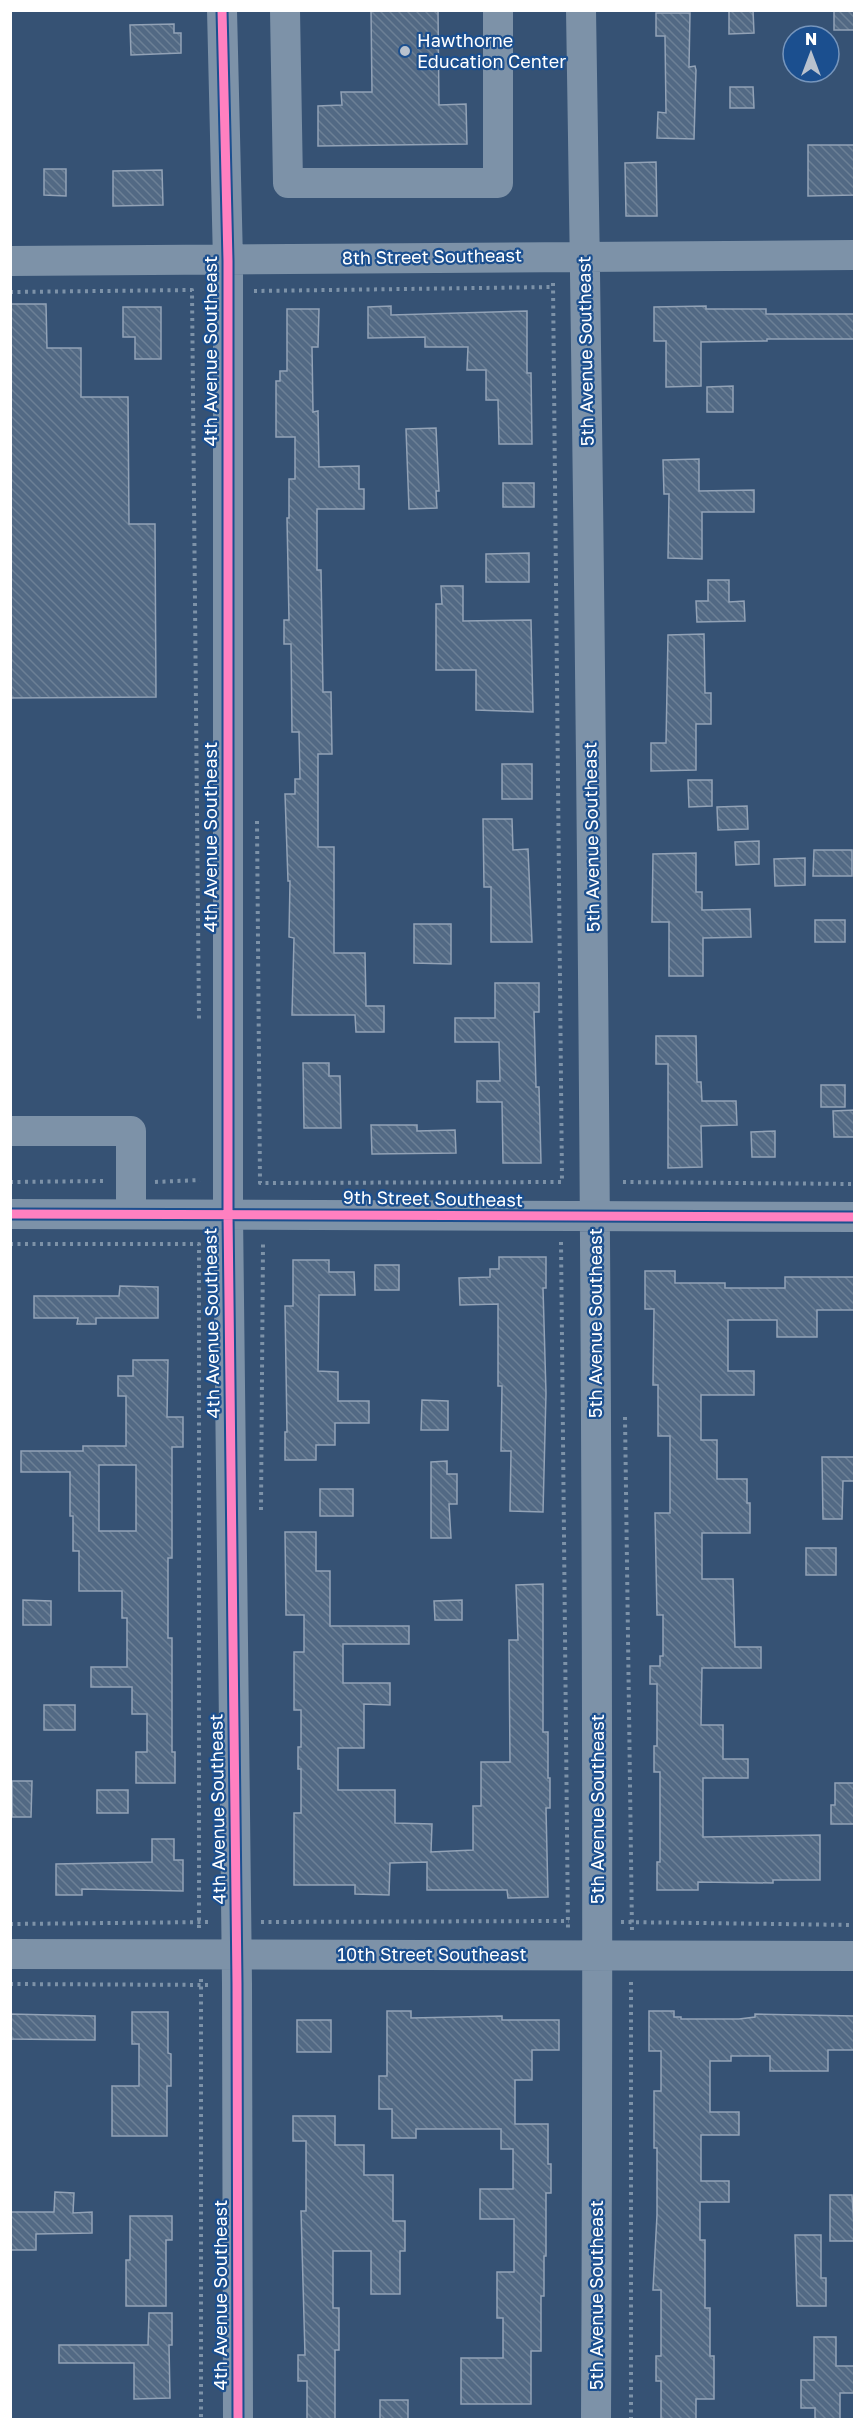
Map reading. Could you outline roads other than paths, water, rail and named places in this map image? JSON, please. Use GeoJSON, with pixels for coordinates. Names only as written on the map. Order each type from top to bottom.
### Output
{"type":"FeatureCollection","features":[{"type":"Feature","properties":{"kind":"street","name":"4th Avenue Southeast"},"geometry":{"type":"LineString","coordinates":[[222,10],[228,261],[228,1214],[236,1954],[238,2420]]}},
{"type":"Feature","properties":{"kind":"street"},"geometry":{"type":"LineString","coordinates":[[285,10],[288,183],[392,184],[498,183],[498,10]]}},
{"type":"Feature","properties":{"kind":"street","name":"5th Avenue Southeast"},"geometry":{"type":"LineString","coordinates":[[581,10],[596,1217],[598,1956],[596,2420]]}},
{"type":"Feature","properties":{"kind":"street","name":"8th Street Southeast"},"geometry":{"type":"LineString","coordinates":[[10,261],[228,261],[585,255],[855,255]]}},
{"type":"Feature","properties":{"kind":"street"},"geometry":{"type":"LineString","coordinates":[[10,1131],[131,1131],[131,1214]]}},
{"type":"Feature","properties":{"kind":"street","name":"9th Street Southeast"},"geometry":{"type":"LineString","coordinates":[[10,1214],[855,1217]]}},
{"type":"Feature","properties":{"kind":"street","name":"10th Street Southeast"},"geometry":{"type":"LineString","coordinates":[[10,1954],[855,1956]]}},
{"type":"Feature","properties":{"kind":"place","name":"Hawthorne Education Center"},"geometry":{"type":"Point","coordinates":[405,51]}}]}
